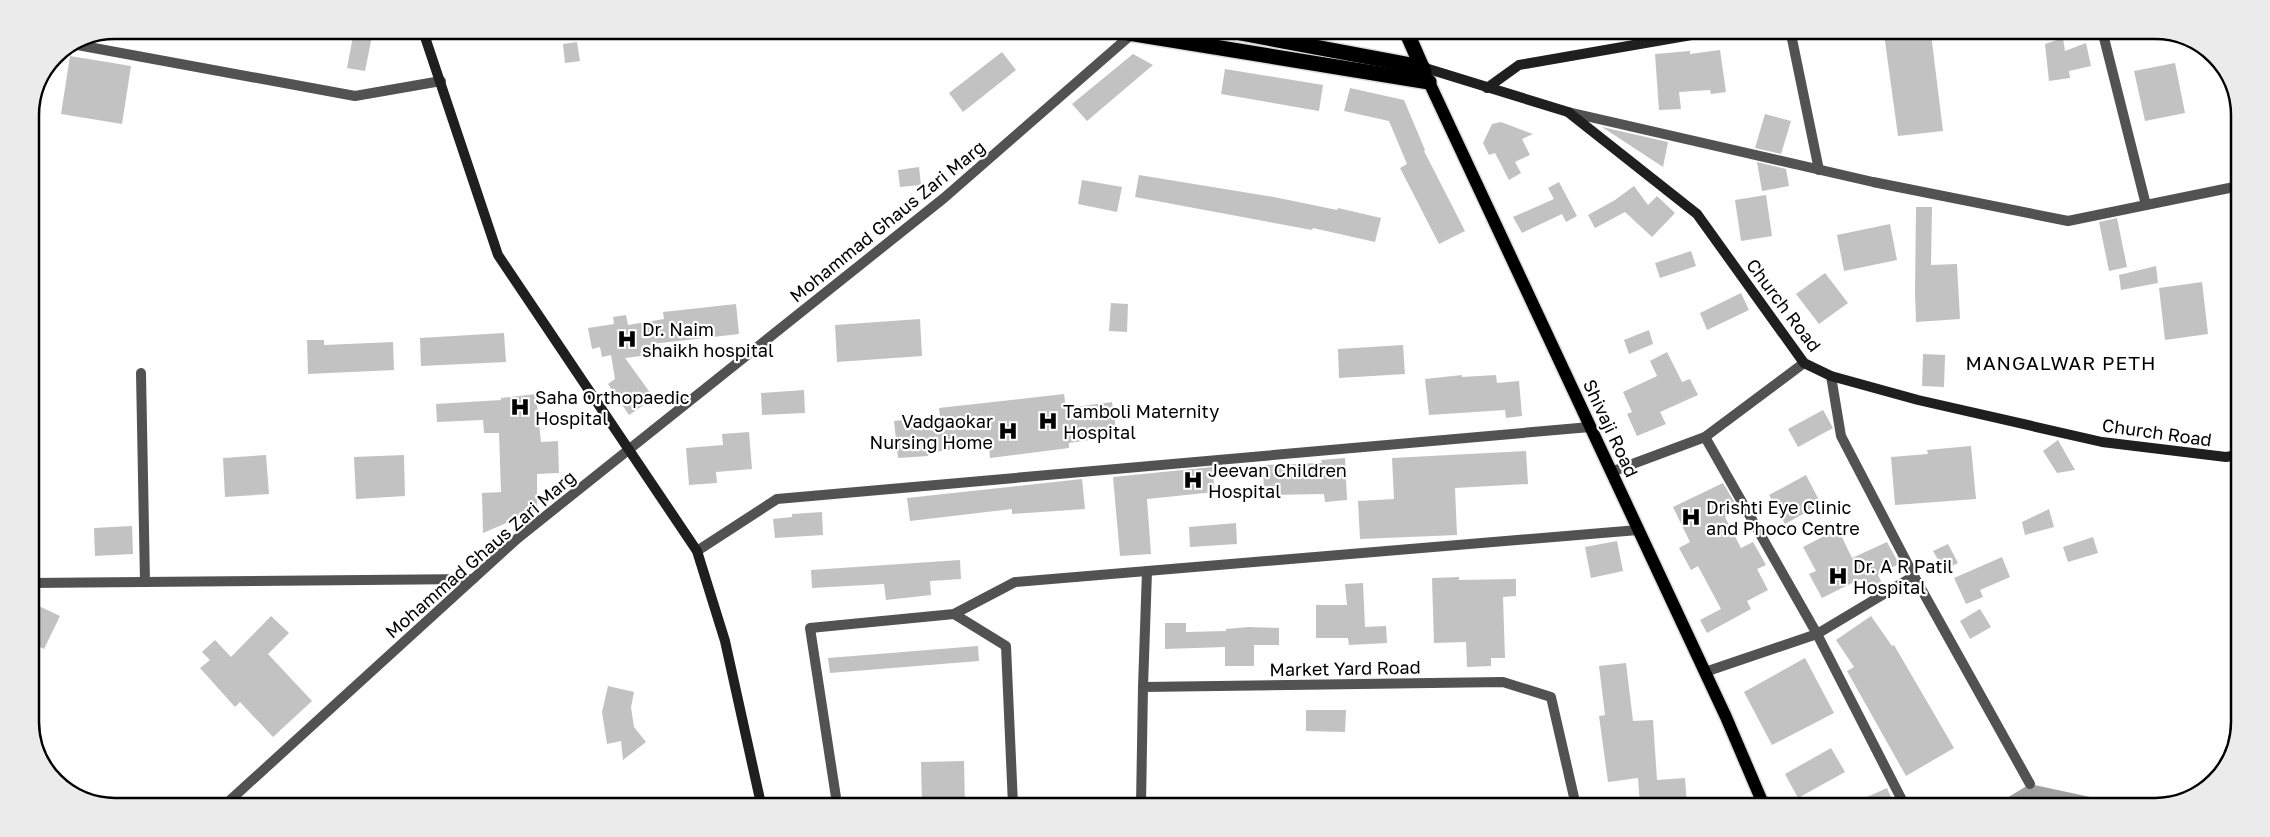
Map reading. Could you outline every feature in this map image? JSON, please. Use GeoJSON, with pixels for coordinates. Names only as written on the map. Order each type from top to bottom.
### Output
{"type":"FeatureCollection","features":[{"type":"Feature","properties":{"kind":"highway"},"geometry":{"type":"LineString","coordinates":[[1164,39],[1429,82]]}},
{"type":"Feature","properties":{"kind":"highway"},"geometry":{"type":"LineString","coordinates":[[1285,39],[1422,67]]}},
{"type":"Feature","properties":{"kind":"highway","name":"Shivaji Road"},"geometry":{"type":"LineString","coordinates":[[1409,39],[1429,82]]}},
{"type":"Feature","properties":{"kind":"main road"},"geometry":{"type":"LineString","coordinates":[[426,39],[498,255],[698,551],[725,641],[760,798]]}},
{"type":"Feature","properties":{"kind":"main road"},"geometry":{"type":"LineString","coordinates":[[1487,88],[1519,65],[1669,39]]}},
{"type":"Feature","properties":{"kind":"main road","name":"Church Road"},"geometry":{"type":"LineString","coordinates":[[1422,67],[1568,112],[1697,214],[1804,364],[1831,376],[1918,400],[2102,442],[2231,456]]}},
{"type":"Feature","properties":{"kind":"main road","name":"Shivaji Road"},"geometry":{"type":"LineString","coordinates":[[1429,82],[1705,672],[1760,798]]}},
{"type":"Feature","properties":{"kind":"street","name":"Mohammad Ghaus Zari Marg"},"geometry":{"type":"LineString","coordinates":[[232,798],[518,538],[944,198],[1120,39]]}},
{"type":"Feature","properties":{"kind":"street"},"geometry":{"type":"LineString","coordinates":[[1792,39],[1819,170]]}},
{"type":"Feature","properties":{"kind":"street"},"geometry":{"type":"LineString","coordinates":[[2104,39],[2146,205]]}},
{"type":"Feature","properties":{"kind":"street"},"geometry":{"type":"LineString","coordinates":[[84,46],[354,96],[440,81]]}},
{"type":"Feature","properties":{"kind":"street"},"geometry":{"type":"LineString","coordinates":[[1568,112],[1819,170],[2068,221],[2231,188]]}},
{"type":"Feature","properties":{"kind":"street"},"geometry":{"type":"LineString","coordinates":[[1611,472],[1705,437],[1804,364]]}},
{"type":"Feature","properties":{"kind":"street"},"geometry":{"type":"LineString","coordinates":[[141,372],[144,582]]}},
{"type":"Feature","properties":{"kind":"street"},"geometry":{"type":"LineString","coordinates":[[1831,376],[1841,436],[1914,576],[2030,784]]}},
{"type":"Feature","properties":{"kind":"street"},"geometry":{"type":"LineString","coordinates":[[698,551],[777,499],[1590,427]]}},
{"type":"Feature","properties":{"kind":"street"},"geometry":{"type":"LineString","coordinates":[[1705,437],[1817,634],[1901,798]]}},
{"type":"Feature","properties":{"kind":"street"},"geometry":{"type":"LineString","coordinates":[[837,798],[810,628],[954,614],[1015,582],[1638,530]]}},
{"type":"Feature","properties":{"kind":"street"},"geometry":{"type":"LineString","coordinates":[[1141,798],[1147,571]]}},
{"type":"Feature","properties":{"kind":"street"},"geometry":{"type":"LineString","coordinates":[[1705,672],[1817,634],[1914,576]]}},
{"type":"Feature","properties":{"kind":"street"},"geometry":{"type":"LineString","coordinates":[[39,583],[473,579]]}},
{"type":"Feature","properties":{"kind":"street"},"geometry":{"type":"LineString","coordinates":[[954,614],[1006,646],[1013,798]]}},
{"type":"Feature","properties":{"kind":"street","name":"Market Yard Road"},"geometry":{"type":"LineString","coordinates":[[1143,688],[1503,682],[1552,697],[1574,798]]}},
{"type":"Feature","properties":{"kind":"shaded area"},"geometry":{"type":"Polygon","coordinates":[[[2030,784],[2095,798],[2007,798],[2030,784]]]}},
{"type":"Feature","properties":{"kind":"building"},"geometry":{"type":"Polygon","coordinates":[[[352,39],[371,39],[365,71],[347,68],[352,39]]]}},
{"type":"Feature","properties":{"kind":"building"},"geometry":{"type":"Polygon","coordinates":[[[1885,39],[1932,39],[1943,131],[1898,136],[1885,39]]]}},
{"type":"Feature","properties":{"kind":"building"},"geometry":{"type":"Polygon","coordinates":[[[2063,39],[2065,51],[2086,43],[2091,66],[2069,71],[2070,78],[2049,81],[2045,44],[2063,39]]]}},
{"type":"Feature","properties":{"kind":"building"},"geometry":{"type":"Polygon","coordinates":[[[577,42],[580,61],[565,63],[563,44],[577,42]]]}},
{"type":"Feature","properties":{"kind":"building"},"geometry":{"type":"Polygon","coordinates":[[[1720,50],[1726,92],[1711,94],[1710,90],[1679,92],[1681,109],[1659,110],[1655,54],[1690,51],[1690,54],[1720,50]]]}},
{"type":"Feature","properties":{"kind":"building"},"geometry":{"type":"Polygon","coordinates":[[[1002,52],[1016,70],[963,112],[949,93],[1002,52]]]}},
{"type":"Feature","properties":{"kind":"building"},"geometry":{"type":"Polygon","coordinates":[[[1133,54],[1153,65],[1087,121],[1072,104],[1133,54]]]}},
{"type":"Feature","properties":{"kind":"building"},"geometry":{"type":"Polygon","coordinates":[[[70,56],[131,66],[122,124],[61,114],[70,56]]]}},
{"type":"Feature","properties":{"kind":"building"},"geometry":{"type":"Polygon","coordinates":[[[2175,63],[2185,113],[2145,121],[2134,71],[2175,63]]]}},
{"type":"Feature","properties":{"kind":"building"},"geometry":{"type":"Polygon","coordinates":[[[1225,69],[1323,85],[1319,111],[1221,94],[1225,69]]]}},
{"type":"Feature","properties":{"kind":"building"},"geometry":{"type":"Polygon","coordinates":[[[1350,88],[1404,100],[1424,151],[1465,231],[1439,244],[1400,168],[1407,164],[1389,121],[1344,111],[1350,88]]]}},
{"type":"Feature","properties":{"kind":"building"},"geometry":{"type":"Polygon","coordinates":[[[1765,114],[1791,121],[1781,154],[1755,148],[1765,114]]]}},
{"type":"Feature","properties":{"kind":"building"},"geometry":{"type":"Polygon","coordinates":[[[1501,122],[1533,134],[1522,139],[1530,155],[1515,162],[1521,173],[1509,180],[1495,153],[1489,155],[1483,143],[1492,124],[1501,122]]]}},
{"type":"Feature","properties":{"kind":"building"},"geometry":{"type":"Polygon","coordinates":[[[1602,127],[1668,142],[1663,167],[1602,127]]]}},
{"type":"Feature","properties":{"kind":"building"},"geometry":{"type":"Polygon","coordinates":[[[1757,162],[1786,169],[1789,186],[1762,191],[1757,162]]]}},
{"type":"Feature","properties":{"kind":"building"},"geometry":{"type":"Polygon","coordinates":[[[919,167],[921,185],[900,187],[898,170],[919,167]]]}},
{"type":"Feature","properties":{"kind":"building"},"geometry":{"type":"Polygon","coordinates":[[[1139,175],[1274,197],[1337,210],[1338,208],[1381,218],[1375,242],[1313,228],[1312,230],[1135,197],[1139,175]]]}},
{"type":"Feature","properties":{"kind":"building"},"geometry":{"type":"Polygon","coordinates":[[[1082,180],[1122,187],[1117,212],[1078,204],[1082,180]]]}},
{"type":"Feature","properties":{"kind":"building"},"geometry":{"type":"Polygon","coordinates":[[[1559,182],[1577,216],[1566,222],[1562,214],[1522,233],[1513,217],[1554,199],[1548,188],[1559,182]]]}},
{"type":"Feature","properties":{"kind":"building"},"geometry":{"type":"Polygon","coordinates":[[[1634,186],[1648,205],[1657,196],[1675,213],[1652,237],[1625,212],[1595,228],[1588,215],[1615,200],[1634,186]]]}},
{"type":"Feature","properties":{"kind":"building"},"geometry":{"type":"Polygon","coordinates":[[[1766,195],[1772,236],[1741,241],[1735,200],[1766,195]]]}},
{"type":"Feature","properties":{"kind":"building"},"geometry":{"type":"Polygon","coordinates":[[[1916,207],[1932,207],[1931,265],[1957,264],[1960,319],[1916,322],[1916,207]]]}},
{"type":"Feature","properties":{"kind":"building"},"geometry":{"type":"Polygon","coordinates":[[[2117,218],[2127,267],[2109,271],[2099,222],[2117,218]]]}},
{"type":"Feature","properties":{"kind":"building"},"geometry":{"type":"Polygon","coordinates":[[[1890,224],[1897,260],[1844,271],[1837,235],[1890,224]]]}},
{"type":"Feature","properties":{"kind":"building"},"geometry":{"type":"Polygon","coordinates":[[[1691,251],[1696,266],[1660,278],[1655,263],[1691,251]]]}},
{"type":"Feature","properties":{"kind":"building"},"geometry":{"type":"Polygon","coordinates":[[[2156,266],[2158,283],[2121,290],[2119,275],[2156,266]]]}},
{"type":"Feature","properties":{"kind":"building"},"geometry":{"type":"Polygon","coordinates":[[[1825,273],[1848,303],[1819,324],[1796,294],[1825,273]]]}},
{"type":"Feature","properties":{"kind":"building"},"geometry":{"type":"Polygon","coordinates":[[[2202,282],[2208,334],[2165,340],[2159,288],[2202,282]]]}},
{"type":"Feature","properties":{"kind":"building"},"geometry":{"type":"Polygon","coordinates":[[[1741,293],[1749,310],[1707,330],[1700,313],[1741,293]]]}},
{"type":"Feature","properties":{"kind":"building"},"geometry":{"type":"Polygon","coordinates":[[[1111,303],[1128,304],[1127,332],[1109,331],[1111,303]]]}},
{"type":"Feature","properties":{"kind":"building"},"geometry":{"type":"Polygon","coordinates":[[[736,304],[739,334],[652,344],[653,351],[648,351],[649,355],[625,358],[654,398],[629,415],[608,384],[615,379],[611,355],[602,357],[600,347],[592,349],[588,328],[614,324],[613,317],[626,315],[628,325],[664,319],[663,312],[736,304]]]}},
{"type":"Feature","properties":{"kind":"building"},"geometry":{"type":"Polygon","coordinates":[[[920,319],[922,356],[837,362],[835,325],[920,319]]]}},
{"type":"Feature","properties":{"kind":"building"},"geometry":{"type":"Polygon","coordinates":[[[1649,330],[1653,344],[1629,354],[1624,340],[1649,330]]]}},
{"type":"Feature","properties":{"kind":"building"},"geometry":{"type":"Polygon","coordinates":[[[504,333],[506,362],[421,366],[420,338],[504,333]]]}},
{"type":"Feature","properties":{"kind":"building"},"geometry":{"type":"Polygon","coordinates":[[[307,340],[324,340],[324,345],[393,342],[394,370],[308,374],[307,340]]]}},
{"type":"Feature","properties":{"kind":"building"},"geometry":{"type":"Polygon","coordinates":[[[1403,345],[1405,374],[1339,378],[1338,349],[1403,345]]]}},
{"type":"Feature","properties":{"kind":"building"},"geometry":{"type":"Polygon","coordinates":[[[1667,352],[1682,382],[1690,379],[1698,395],[1660,412],[1666,424],[1637,436],[1627,414],[1632,412],[1623,392],[1657,376],[1650,361],[1667,352]]]}},
{"type":"Feature","properties":{"kind":"building"},"geometry":{"type":"Polygon","coordinates":[[[1923,354],[1945,355],[1944,387],[1922,386],[1923,354]]]}},
{"type":"Feature","properties":{"kind":"building"},"geometry":{"type":"Polygon","coordinates":[[[1462,375],[1462,377],[1496,375],[1497,383],[1519,381],[1522,416],[1506,418],[1505,410],[1429,415],[1425,379],[1462,375]]]}},
{"type":"Feature","properties":{"kind":"building"},"geometry":{"type":"Polygon","coordinates":[[[804,390],[805,413],[762,415],[761,393],[804,390]]]}},
{"type":"Feature","properties":{"kind":"building"},"geometry":{"type":"Polygon","coordinates":[[[536,394],[541,442],[558,441],[559,473],[537,474],[537,510],[483,533],[482,493],[501,492],[499,433],[484,433],[483,420],[437,422],[436,404],[501,400],[501,398],[536,394]]]}},
{"type":"Feature","properties":{"kind":"building"},"geometry":{"type":"Polygon","coordinates":[[[1064,394],[1066,408],[1112,402],[1117,436],[1069,443],[1069,448],[990,458],[989,444],[928,453],[928,456],[898,458],[894,421],[940,416],[939,408],[1064,394]]]}},
{"type":"Feature","properties":{"kind":"building"},"geometry":{"type":"Polygon","coordinates":[[[1823,410],[1833,428],[1798,447],[1788,429],[1823,410]]]}},
{"type":"Feature","properties":{"kind":"building"},"geometry":{"type":"Polygon","coordinates":[[[749,432],[752,469],[716,472],[717,483],[689,485],[686,448],[723,445],[722,434],[749,432]]]}},
{"type":"Feature","properties":{"kind":"building"},"geometry":{"type":"Polygon","coordinates":[[[2058,440],[2075,470],[2057,473],[2043,451],[2058,440]]]}},
{"type":"Feature","properties":{"kind":"building"},"geometry":{"type":"Polygon","coordinates":[[[1971,446],[1976,499],[1895,505],[1891,457],[1928,454],[1927,450],[1971,446]]]}},
{"type":"Feature","properties":{"kind":"building"},"geometry":{"type":"Polygon","coordinates":[[[1526,451],[1528,484],[1455,488],[1457,535],[1360,539],[1358,501],[1394,499],[1392,458],[1526,451]]]}},
{"type":"Feature","properties":{"kind":"building"},"geometry":{"type":"Polygon","coordinates":[[[266,455],[269,494],[225,497],[223,458],[266,455]]]}},
{"type":"Feature","properties":{"kind":"building"},"geometry":{"type":"Polygon","coordinates":[[[404,455],[405,496],[356,499],[354,457],[404,455]]]}},
{"type":"Feature","properties":{"kind":"building"},"geometry":{"type":"Polygon","coordinates":[[[1345,458],[1347,500],[1325,502],[1324,494],[1264,495],[1263,465],[1322,463],[1321,460],[1345,458]]]}},
{"type":"Feature","properties":{"kind":"building"},"geometry":{"type":"Polygon","coordinates":[[[1212,467],[1215,492],[1147,499],[1151,554],[1120,556],[1113,477],[1212,467]]]}},
{"type":"Feature","properties":{"kind":"building"},"geometry":{"type":"Polygon","coordinates":[[[1806,475],[1821,504],[1785,524],[1769,495],[1806,475]]]}},
{"type":"Feature","properties":{"kind":"building"},"geometry":{"type":"Polygon","coordinates":[[[1082,479],[1085,509],[1012,514],[1012,509],[910,521],[907,498],[1082,479]]]}},
{"type":"Feature","properties":{"kind":"building"},"geometry":{"type":"Polygon","coordinates":[[[1723,483],[1739,510],[1725,517],[1741,548],[1753,542],[1766,565],[1757,569],[1768,590],[1747,601],[1751,609],[1707,633],[1700,620],[1721,609],[1698,566],[1691,570],[1679,548],[1690,542],[1673,507],[1723,483]]]}},
{"type":"Feature","properties":{"kind":"building"},"geometry":{"type":"Polygon","coordinates":[[[2049,509],[2054,527],[2025,535],[2022,522],[2049,509]]]}},
{"type":"Feature","properties":{"kind":"building"},"geometry":{"type":"Polygon","coordinates":[[[822,512],[823,535],[775,538],[773,519],[792,517],[792,514],[822,512]]]}},
{"type":"Feature","properties":{"kind":"building"},"geometry":{"type":"Polygon","coordinates":[[[1236,523],[1237,544],[1190,547],[1189,527],[1236,523]]]}},
{"type":"Feature","properties":{"kind":"building"},"geometry":{"type":"Polygon","coordinates":[[[132,526],[133,554],[95,556],[94,528],[132,526]]]}},
{"type":"Feature","properties":{"kind":"building"},"geometry":{"type":"Polygon","coordinates":[[[1838,529],[1852,558],[1887,542],[1899,564],[1878,575],[1882,583],[1867,591],[1860,579],[1822,598],[1809,574],[1816,571],[1803,547],[1838,529]]]}},
{"type":"Feature","properties":{"kind":"building"},"geometry":{"type":"Polygon","coordinates":[[[2093,537],[2098,553],[2068,562],[2063,547],[2093,537]]]}},
{"type":"Feature","properties":{"kind":"building"},"geometry":{"type":"Polygon","coordinates":[[[1617,541],[1623,571],[1591,578],[1585,547],[1617,541]]]}},
{"type":"Feature","properties":{"kind":"building"},"geometry":{"type":"Polygon","coordinates":[[[1948,544],[1958,563],[1944,570],[1933,551],[1948,544]]]}},
{"type":"Feature","properties":{"kind":"building"},"geometry":{"type":"Polygon","coordinates":[[[2002,557],[2010,577],[1980,590],[1983,597],[1966,604],[1954,578],[2002,557]]]}},
{"type":"Feature","properties":{"kind":"building"},"geometry":{"type":"Polygon","coordinates":[[[960,560],[961,579],[930,581],[931,595],[886,600],[884,584],[812,588],[811,570],[960,560]]]}},
{"type":"Feature","properties":{"kind":"building"},"geometry":{"type":"Polygon","coordinates":[[[1459,577],[1459,580],[1516,579],[1516,596],[1503,597],[1505,658],[1491,658],[1491,666],[1467,667],[1466,642],[1434,643],[1432,578],[1459,577]]]}},
{"type":"Feature","properties":{"kind":"building"},"geometry":{"type":"Polygon","coordinates":[[[1363,583],[1365,627],[1386,626],[1387,643],[1349,645],[1348,638],[1316,638],[1316,605],[1347,605],[1345,584],[1363,583]]]}},
{"type":"Feature","properties":{"kind":"building"},"geometry":{"type":"Polygon","coordinates":[[[39,606],[60,616],[44,649],[39,646],[39,606]]]}},
{"type":"Feature","properties":{"kind":"building"},"geometry":{"type":"Polygon","coordinates":[[[1980,609],[1991,627],[1970,639],[1960,621],[1980,609]]]}},
{"type":"Feature","properties":{"kind":"building"},"geometry":{"type":"Polygon","coordinates":[[[271,616],[289,633],[268,654],[312,701],[273,737],[240,702],[235,707],[200,668],[210,660],[202,652],[215,640],[231,657],[271,616]]]}},
{"type":"Feature","properties":{"kind":"building"},"geometry":{"type":"Polygon","coordinates":[[[1871,616],[1892,646],[1894,645],[1954,748],[1906,776],[1847,671],[1854,667],[1836,640],[1871,616]]]}},
{"type":"Feature","properties":{"kind":"building"},"geometry":{"type":"Polygon","coordinates":[[[1165,623],[1186,623],[1186,632],[1226,631],[1226,629],[1248,627],[1279,628],[1279,645],[1254,645],[1254,666],[1225,666],[1225,647],[1165,649],[1165,623]]]}},
{"type":"Feature","properties":{"kind":"building"},"geometry":{"type":"Polygon","coordinates":[[[978,646],[979,661],[830,673],[828,658],[978,646]]]}},
{"type":"Feature","properties":{"kind":"building"},"geometry":{"type":"Polygon","coordinates":[[[1805,658],[1834,713],[1772,745],[1744,692],[1805,658]]]}},
{"type":"Feature","properties":{"kind":"building"},"geometry":{"type":"Polygon","coordinates":[[[1626,663],[1633,721],[1653,720],[1657,780],[1685,778],[1686,798],[1639,798],[1638,778],[1608,782],[1599,716],[1605,715],[1599,666],[1626,663]]]}},
{"type":"Feature","properties":{"kind":"building"},"geometry":{"type":"Polygon","coordinates":[[[608,686],[634,692],[631,707],[634,727],[646,742],[623,760],[621,741],[607,744],[602,712],[608,686]]]}},
{"type":"Feature","properties":{"kind":"building"},"geometry":{"type":"Polygon","coordinates":[[[1306,710],[1346,710],[1345,732],[1306,731],[1306,710]]]}},
{"type":"Feature","properties":{"kind":"building"},"geometry":{"type":"Polygon","coordinates":[[[1831,748],[1845,772],[1798,798],[1785,774],[1831,748]]]}},
{"type":"Feature","properties":{"kind":"building"},"geometry":{"type":"Polygon","coordinates":[[[964,761],[965,798],[922,798],[921,762],[964,761]]]}},
{"type":"Feature","properties":{"kind":"building"},"geometry":{"type":"Polygon","coordinates":[[[1887,788],[1891,798],[1865,798],[1887,788]]]}},
{"type":"Feature","properties":{"kind":"place","name":"Dr. Naim shaikh hospital"},"geometry":{"type":"Point","coordinates":[627,339]}},
{"type":"Feature","properties":{"kind":"place","name":"Saha Orthopaedic Hospital"},"geometry":{"type":"Point","coordinates":[520,407]}},
{"type":"Feature","properties":{"kind":"place","name":"Tamboli Maternity Hospital"},"geometry":{"type":"Point","coordinates":[1048,421]}},
{"type":"Feature","properties":{"kind":"place","name":"Vadgaokar Nursing Home"},"geometry":{"type":"Point","coordinates":[1008,431]}},
{"type":"Feature","properties":{"kind":"place","name":"Jeevan Children Hospital"},"geometry":{"type":"Point","coordinates":[1193,480]}},
{"type":"Feature","properties":{"kind":"place","name":"Drishti Eye Clinic and Phoco Centre"},"geometry":{"type":"Point","coordinates":[1691,517]}},
{"type":"Feature","properties":{"kind":"place","name":"Dr. A R Patil Hospital"},"geometry":{"type":"Point","coordinates":[1838,576]}},
{"type":"Feature","properties":{"kind":"district","name":"MANGALWAR PETH"},"geometry":{"type":"Point","coordinates":[2061,362]}}]}
